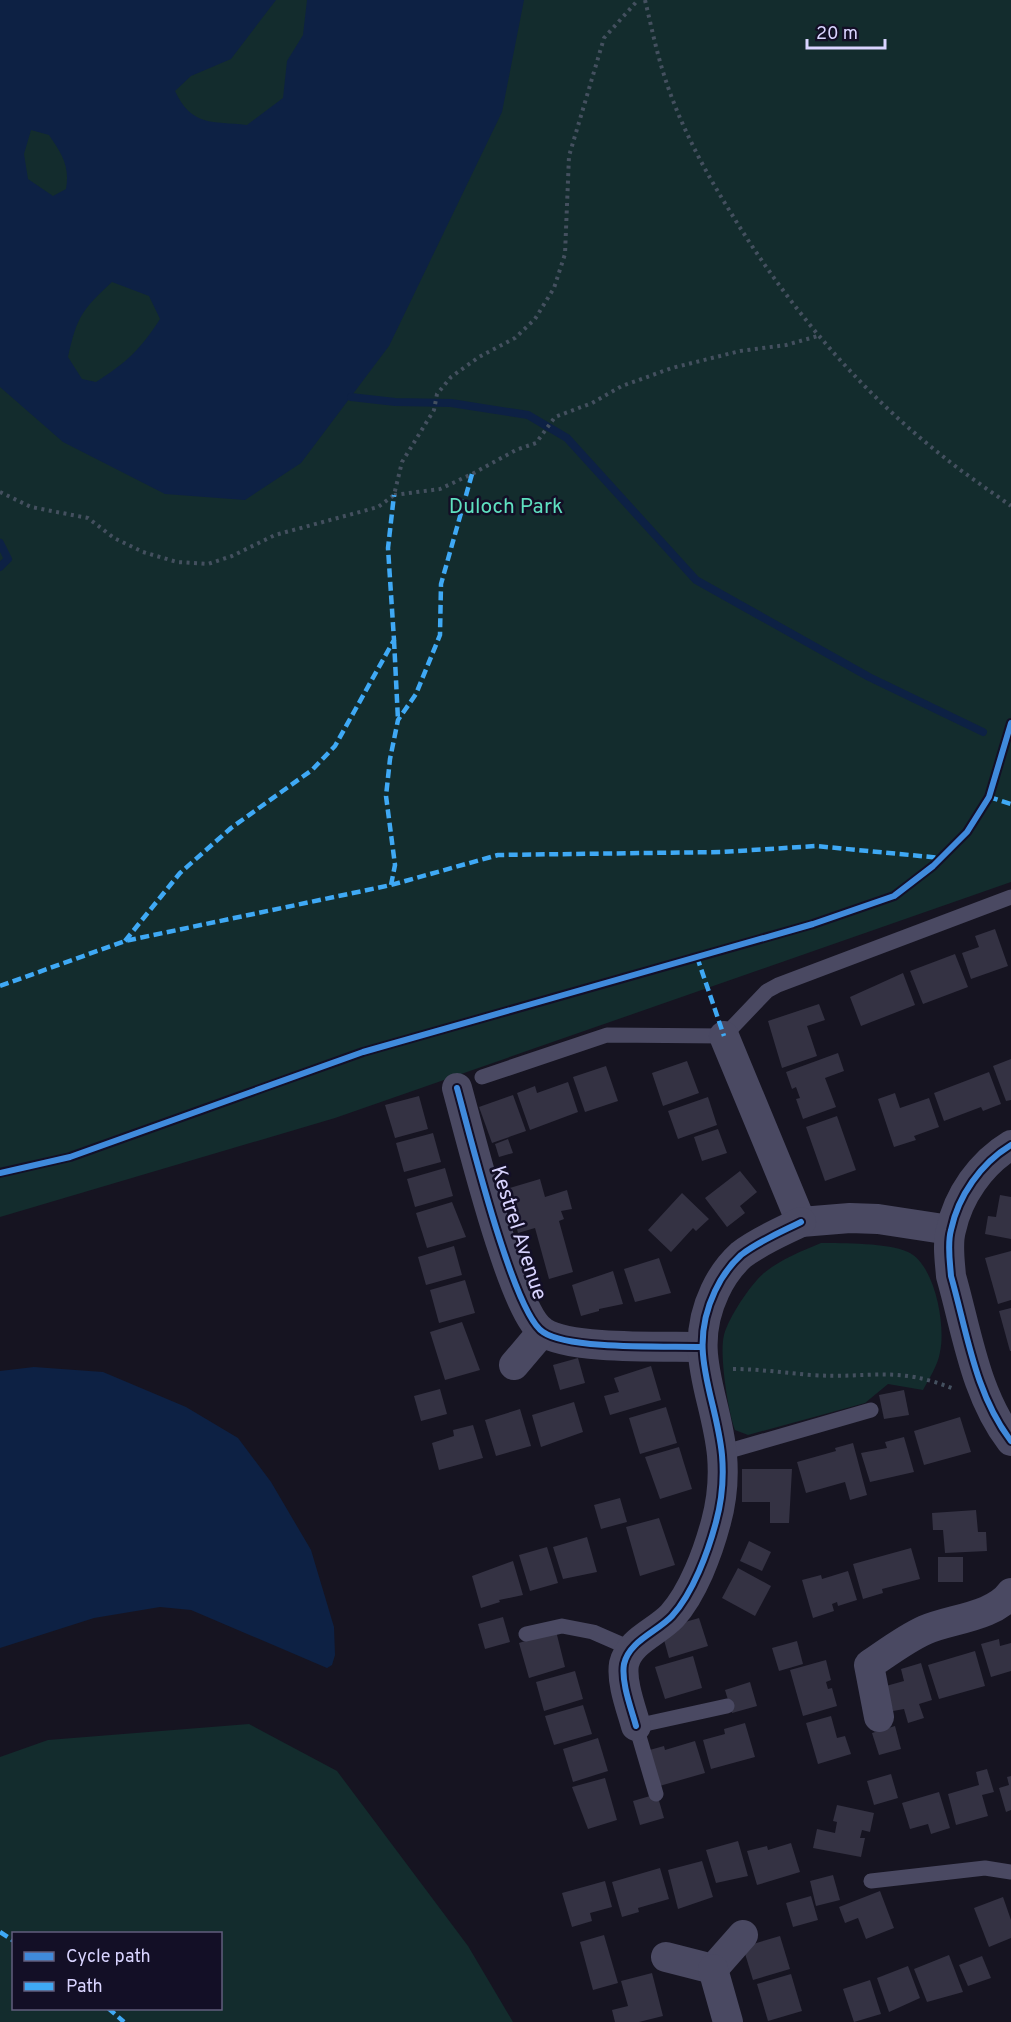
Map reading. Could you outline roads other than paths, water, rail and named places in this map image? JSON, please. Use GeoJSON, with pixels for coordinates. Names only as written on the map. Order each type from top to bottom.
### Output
{"type":"FeatureCollection","features":[{"type":"Feature","properties":{"kind":"street"},"geometry":{"type":"LineString","coordinates":[[724,1036],[801,1222]]}},
{"type":"Feature","properties":{"kind":"street","name":"Kestrel Avenue"},"geometry":{"type":"LineString","coordinates":[[470,1083],[502,1244],[525,1311],[542,1332],[571,1342],[703,1358]]}},
{"type":"Feature","properties":{"kind":"street"},"geometry":{"type":"LineString","coordinates":[[1011,1145],[979,1171],[964,1196],[950,1230],[951,1276],[984,1396],[994,1420],[1011,1442]]}},
{"type":"Feature","properties":{"kind":"street"},"geometry":{"type":"LineString","coordinates":[[636,1726],[624,1664],[632,1648],[672,1616],[706,1559],[720,1508],[722,1453],[703,1358],[701,1327],[707,1307],[721,1277],[741,1256],[772,1235],[801,1222],[868,1219],[950,1230]]}},
{"type":"Feature","properties":{"kind":"street","name":"Kestrel Avenue"},"geometry":{"type":"LineString","coordinates":[[514,1365],[542,1332]]}},
{"type":"Feature","properties":{"kind":"street"},"geometry":{"type":"LineString","coordinates":[[879,1717],[869,1665],[911,1637],[986,1610],[1010,1596]]}},
{"type":"Feature","properties":{"kind":"street"},"geometry":{"type":"LineString","coordinates":[[713,1969],[743,1935]]}},
{"type":"Feature","properties":{"kind":"street"},"geometry":{"type":"LineString","coordinates":[[666,1957],[713,1969]]}},
{"type":"Feature","properties":{"kind":"street"},"geometry":{"type":"LineString","coordinates":[[713,1969],[728,2022]]}},
{"type":"Feature","properties":{"kind":"lane"},"geometry":{"type":"LineString","coordinates":[[470,1083],[607,1035],[724,1036],[767,991],[778,985],[1011,897]]}},
{"type":"Feature","properties":{"kind":"lane"},"geometry":{"type":"LineString","coordinates":[[722,1453],[871,1410]]}},
{"type":"Feature","properties":{"kind":"lane"},"geometry":{"type":"LineString","coordinates":[[526,1634],[562,1626],[593,1632],[632,1648]]}},
{"type":"Feature","properties":{"kind":"lane"},"geometry":{"type":"LineString","coordinates":[[656,1794],[636,1726],[727,1706]]}},
{"type":"Feature","properties":{"kind":"lane"},"geometry":{"type":"LineString","coordinates":[[872,1881],[975,1869],[1011,1872]]}},
{"type":"Feature","properties":{"kind":"water"},"geometry":{"type":"Polygon","coordinates":[[[0,0],[276,0],[231,59],[191,76],[175,91],[188,111],[196,117],[213,122],[247,125],[283,98],[287,61],[303,35],[307,0],[524,0],[502,112],[389,346],[301,463],[245,500],[165,494],[63,442],[0,387],[0,0]],[[31,130],[24,154],[28,179],[53,196],[66,189],[67,174],[64,160],[49,135],[31,130]],[[112,282],[87,307],[74,332],[68,357],[82,379],[96,382],[116,368],[132,355],[160,319],[149,296],[112,282]]]}},
{"type":"Feature","properties":{"kind":"water"},"geometry":{"type":"Polygon","coordinates":[[[34,1367],[103,1372],[186,1407],[238,1438],[271,1482],[311,1550],[334,1627],[335,1655],[332,1665],[327,1668],[191,1610],[160,1607],[94,1618],[0,1648],[0,1371],[34,1367]]]}},
{"type":"Feature","properties":{"kind":"waterway"},"geometry":{"type":"LineString","coordinates":[[351,397],[395,402],[451,403],[528,415],[567,438],[696,580],[869,677],[983,732]]}},
{"type":"Feature","properties":{"kind":"waterway"},"geometry":{"type":"LineString","coordinates":[[0,543],[8,559],[0,567]]}},
{"type":"Feature","properties":{"kind":"park label","name":"Duloch Park"},"geometry":{"type":"Point","coordinates":[506,507]}}]}
